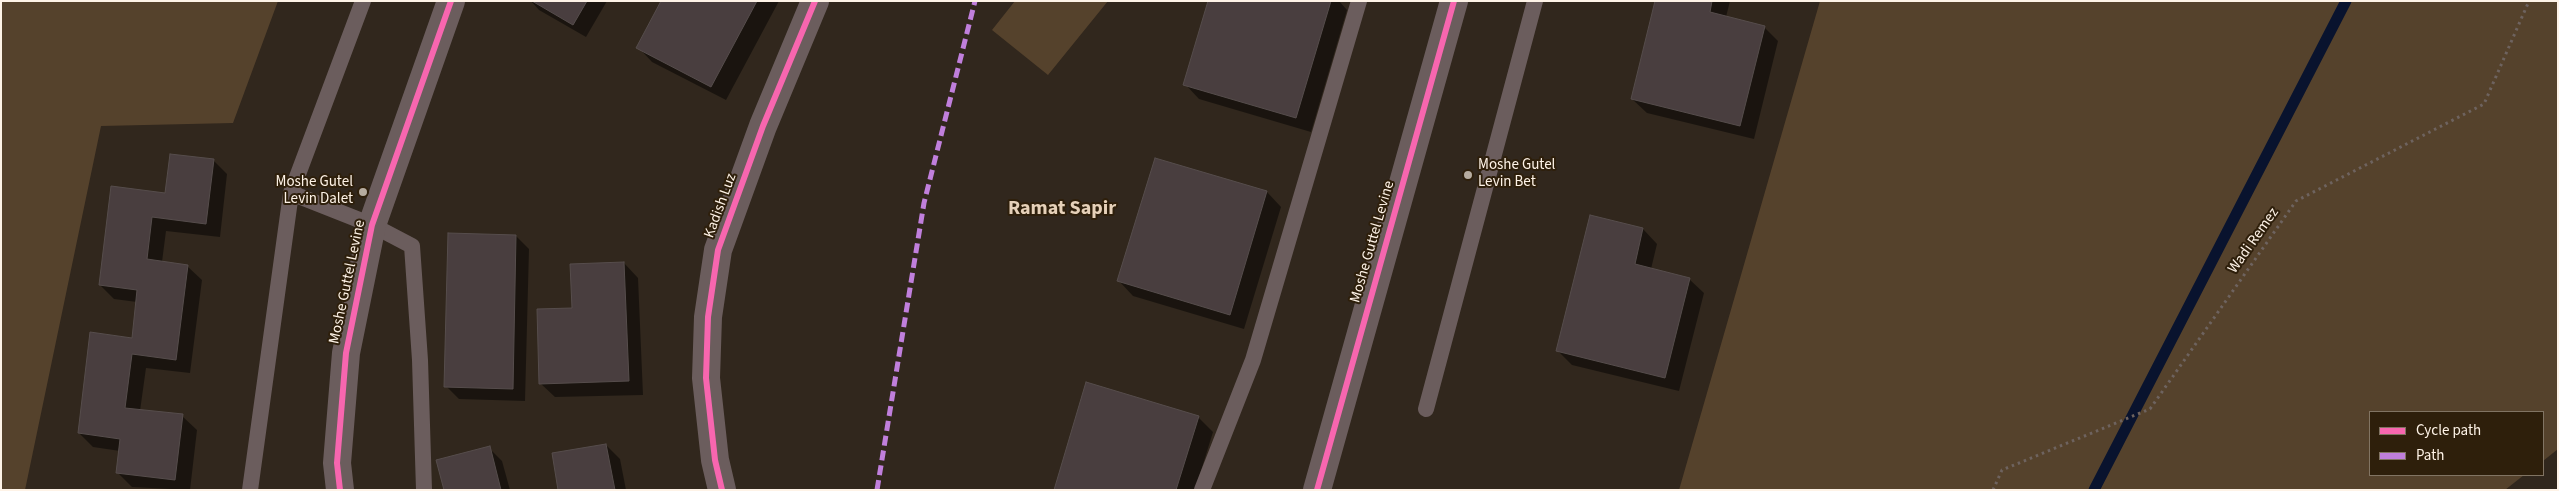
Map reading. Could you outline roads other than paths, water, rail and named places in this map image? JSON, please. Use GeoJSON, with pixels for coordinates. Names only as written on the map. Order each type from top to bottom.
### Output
{"type":"FeatureCollection","features":[{"type":"Feature","properties":{"kind":"street","name":"Moshe Guttel Levine"},"geometry":{"type":"LineString","coordinates":[[340,490],[337,463],[346,353],[372,225],[451,1]]}},
{"type":"Feature","properties":{"kind":"street","name":"Kadish Luz"},"geometry":{"type":"LineString","coordinates":[[722,490],[714,460],[706,378],[708,317],[718,250],[763,126],[815,1]]}},
{"type":"Feature","properties":{"kind":"street","name":"Moshe Guttel Levine"},"geometry":{"type":"LineString","coordinates":[[1317,490],[1454,1]]}},
{"type":"Feature","properties":{"kind":"lane"},"geometry":{"type":"LineString","coordinates":[[250,490],[291,193],[363,1]]}},
{"type":"Feature","properties":{"kind":"lane"},"geometry":{"type":"LineString","coordinates":[[1202,490],[1253,360],[1359,1]]}},
{"type":"Feature","properties":{"kind":"lane"},"geometry":{"type":"LineString","coordinates":[[1426,409],[1535,1]]}},
{"type":"Feature","properties":{"kind":"lane"},"geometry":{"type":"LineString","coordinates":[[291,193],[372,225],[412,246],[420,360],[424,490]]}},
{"type":"Feature","properties":{"kind":"waterway"},"geometry":{"type":"LineString","coordinates":[[2094,490],[2346,1]]}},
{"type":"Feature","properties":{"kind":"place","name":"Moshe Gutel Levin Bet"},"geometry":{"type":"Point","coordinates":[1468,175]}},
{"type":"Feature","properties":{"kind":"place","name":"Moshe Gutel Levin Dalet"},"geometry":{"type":"Point","coordinates":[363,192]}},
{"type":"Feature","properties":{"kind":"district","name":"Ramat Sapir"},"geometry":{"type":"Point","coordinates":[1062,210]}}]}
